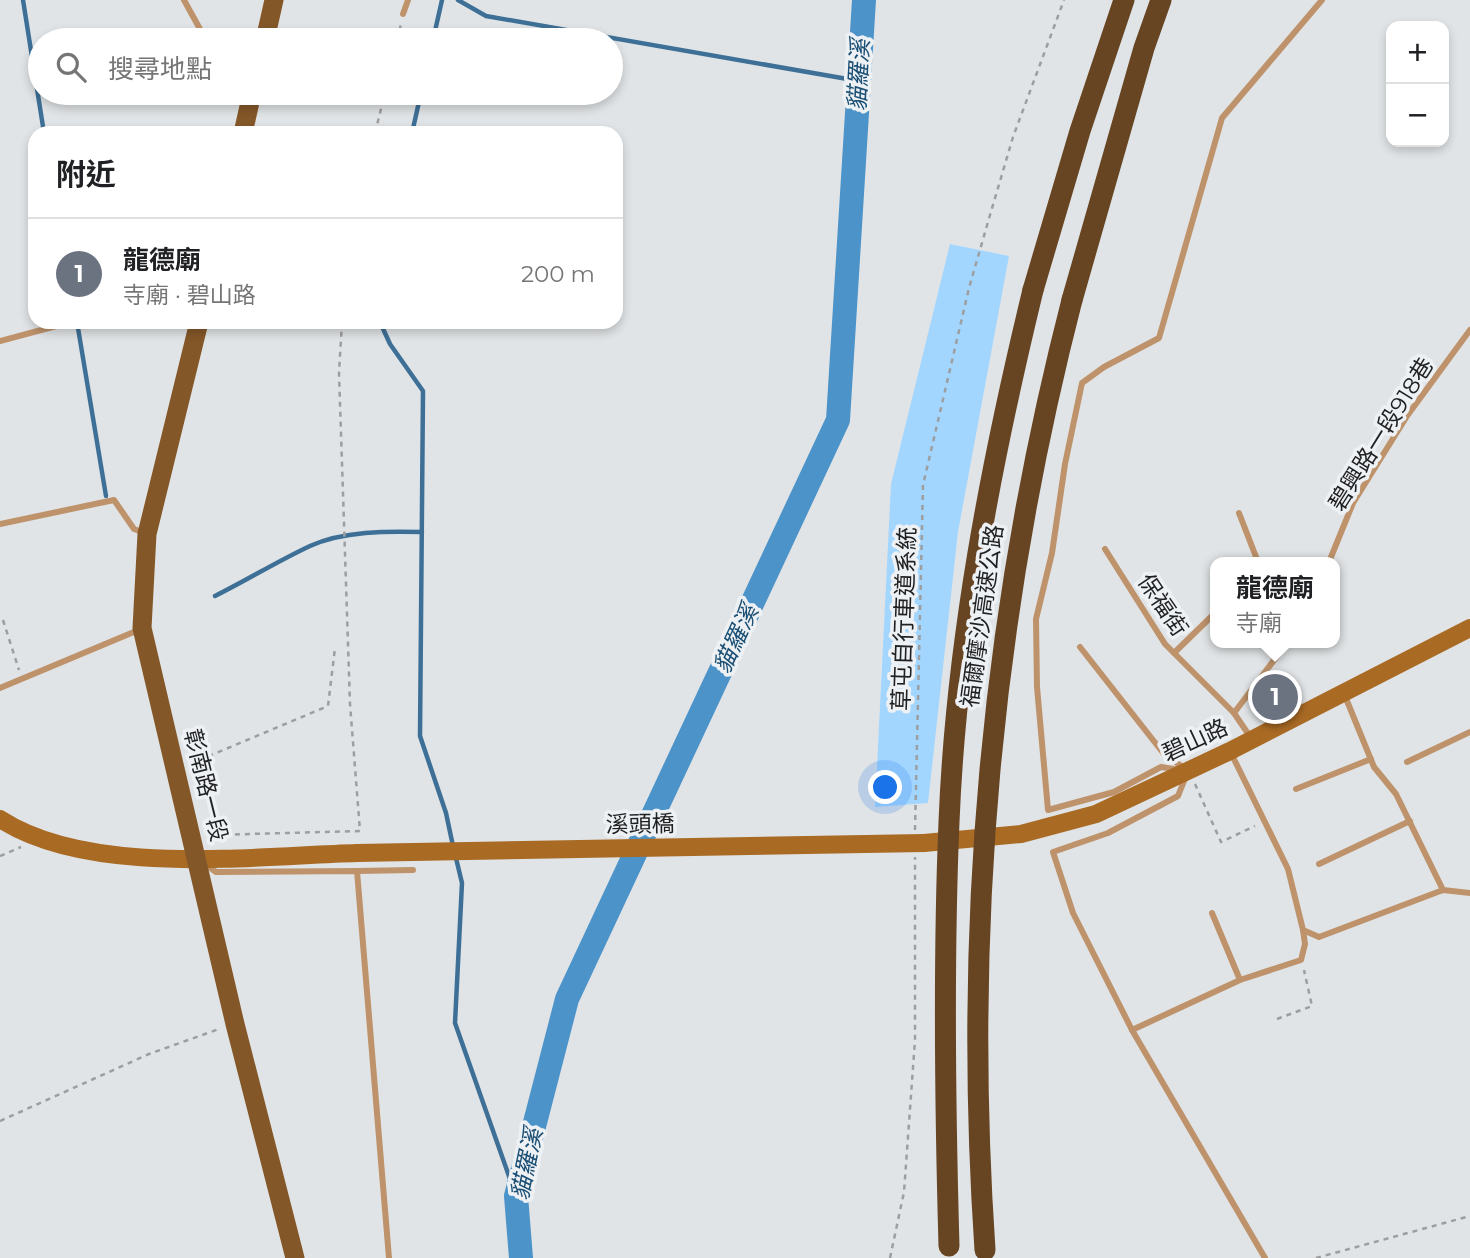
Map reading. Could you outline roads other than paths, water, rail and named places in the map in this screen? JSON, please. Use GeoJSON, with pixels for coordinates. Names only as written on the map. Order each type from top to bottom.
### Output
{"type":"FeatureCollection","features":[{"type":"Feature","properties":{"kind":"highway","name":"福爾摩沙高速公路"},"geometry":{"type":"LineString","coordinates":[[950,1252],[943,1042],[949,820],[972,605],[998,445],[1033,290],[1076,143],[1124,0]]}},
{"type":"Feature","properties":{"kind":"highway","name":"福爾摩沙高速公路"},"geometry":{"type":"LineString","coordinates":[[986,1254],[979,1158],[977,968],[995,702],[1019,534],[1072,300],[1140,61],[1161,0]]}},
{"type":"Feature","properties":{"kind":"main road"},"geometry":{"type":"LineString","coordinates":[[268,28],[274,0]]}},
{"type":"Feature","properties":{"kind":"main road"},"geometry":{"type":"LineString","coordinates":[[244,126],[249,105]]}},
{"type":"Feature","properties":{"kind":"main road","name":"彰南路一段"},"geometry":{"type":"LineString","coordinates":[[198,329],[147,534],[142,628],[235,1024],[295,1258]]}},
{"type":"Feature","properties":{"kind":"main road","name":"碧山路"},"geometry":{"type":"LineString","coordinates":[[918,846],[1021,834],[1096,814],[1253,740],[1470,628]]}},
{"type":"Feature","properties":{"kind":"main road","name":"溪頭橋"},"geometry":{"type":"LineString","coordinates":[[0,819],[17,830],[55,845],[103,853],[198,858],[357,862],[918,846]]}},
{"type":"Feature","properties":{"kind":"lane"},"geometry":{"type":"LineString","coordinates":[[184,0],[199,28]]}},
{"type":"Feature","properties":{"kind":"lane"},"geometry":{"type":"LineString","coordinates":[[403,14],[408,0]]}},
{"type":"Feature","properties":{"kind":"lane"},"geometry":{"type":"LineString","coordinates":[[1189,771],[1161,767],[1114,792],[1048,810],[1037,687],[1036,619],[1052,553],[1065,464],[1082,383],[1104,367],[1159,338],[1222,118],[1322,0]]}},
{"type":"Feature","properties":{"kind":"lane"},"geometry":{"type":"LineString","coordinates":[[0,341],[45,329]]}},
{"type":"Feature","properties":{"kind":"lane","name":"碧興路一段918巷"},"geometry":{"type":"LineString","coordinates":[[1331,557],[1353,503],[1407,416],[1470,330]]}},
{"type":"Feature","properties":{"kind":"lane"},"geometry":{"type":"LineString","coordinates":[[0,524],[114,500],[134,528],[147,534]]}},
{"type":"Feature","properties":{"kind":"lane"},"geometry":{"type":"LineString","coordinates":[[1239,513],[1256,557]]}},
{"type":"Feature","properties":{"kind":"lane","name":"保福街"},"geometry":{"type":"LineString","coordinates":[[1105,549],[1165,644],[1234,713],[1253,740]]}},
{"type":"Feature","properties":{"kind":"lane"},"geometry":{"type":"LineString","coordinates":[[1174,653],[1210,618]]}},
{"type":"Feature","properties":{"kind":"lane"},"geometry":{"type":"LineString","coordinates":[[0,688],[142,628]]}},
{"type":"Feature","properties":{"kind":"lane"},"geometry":{"type":"LineString","coordinates":[[1080,647],[1164,754],[1189,771]]}},
{"type":"Feature","properties":{"kind":"lane"},"geometry":{"type":"LineString","coordinates":[[1234,713],[1283,648]]}},
{"type":"Feature","properties":{"kind":"lane"},"geometry":{"type":"LineString","coordinates":[[1345,694],[1371,759],[1396,794],[1443,890]]}},
{"type":"Feature","properties":{"kind":"lane"},"geometry":{"type":"LineString","coordinates":[[1407,762],[1470,732]]}},
{"type":"Feature","properties":{"kind":"lane"},"geometry":{"type":"LineString","coordinates":[[1132,1030],[1240,980],[1301,960],[1305,944],[1288,869],[1230,751]]}},
{"type":"Feature","properties":{"kind":"lane"},"geometry":{"type":"LineString","coordinates":[[1296,789],[1371,759]]}},
{"type":"Feature","properties":{"kind":"lane"},"geometry":{"type":"LineString","coordinates":[[1189,771],[1178,796],[1108,832],[1053,852],[1073,913],[1132,1030],[1265,1258]]}},
{"type":"Feature","properties":{"kind":"lane"},"geometry":{"type":"LineString","coordinates":[[1318,864],[1410,821]]}},
{"type":"Feature","properties":{"kind":"lane"},"geometry":{"type":"LineString","coordinates":[[389,1258],[357,862],[412,870]]}},
{"type":"Feature","properties":{"kind":"lane"},"geometry":{"type":"LineString","coordinates":[[1303,930],[1318,937],[1443,890],[1470,894]]}},
{"type":"Feature","properties":{"kind":"lane"},"geometry":{"type":"LineString","coordinates":[[1212,913],[1240,980]]}},
{"type":"Feature","properties":{"kind":"waterway"},"geometry":{"type":"LineString","coordinates":[[23,0],[28,32]]}},
{"type":"Feature","properties":{"kind":"waterway"},"geometry":{"type":"LineString","coordinates":[[436,28],[442,0]]}},
{"type":"Feature","properties":{"kind":"waterway"},"geometry":{"type":"LineString","coordinates":[[458,0],[486,16],[555,28]]}},
{"type":"Feature","properties":{"kind":"waterway","name":"貓羅溪"},"geometry":{"type":"LineString","coordinates":[[521,1258],[516,1196],[567,999],[838,420],[864,0]]}},
{"type":"Feature","properties":{"kind":"waterway"},"geometry":{"type":"LineString","coordinates":[[623,40],[859,81]]}},
{"type":"Feature","properties":{"kind":"waterway"},"geometry":{"type":"LineString","coordinates":[[40,105],[43,126]]}},
{"type":"Feature","properties":{"kind":"waterway"},"geometry":{"type":"LineString","coordinates":[[414,126],[418,105]]}},
{"type":"Feature","properties":{"kind":"waterway"},"geometry":{"type":"LineString","coordinates":[[78,329],[106,496]]}},
{"type":"Feature","properties":{"kind":"waterway"},"geometry":{"type":"LineString","coordinates":[[383,329],[390,344],[423,391],[420,736],[446,813],[453,846]]}},
{"type":"Feature","properties":{"kind":"waterway"},"geometry":{"type":"LineString","coordinates":[[215,596],[323,541],[365,533],[422,532]]}},
{"type":"Feature","properties":{"kind":"waterway"},"geometry":{"type":"LineString","coordinates":[[455,854],[462,883],[455,1023],[516,1196]]}},
{"type":"Feature","properties":{"kind":"place","name":"龍德廟"},"geometry":{"type":"Point","coordinates":[1275,697]}}]}
